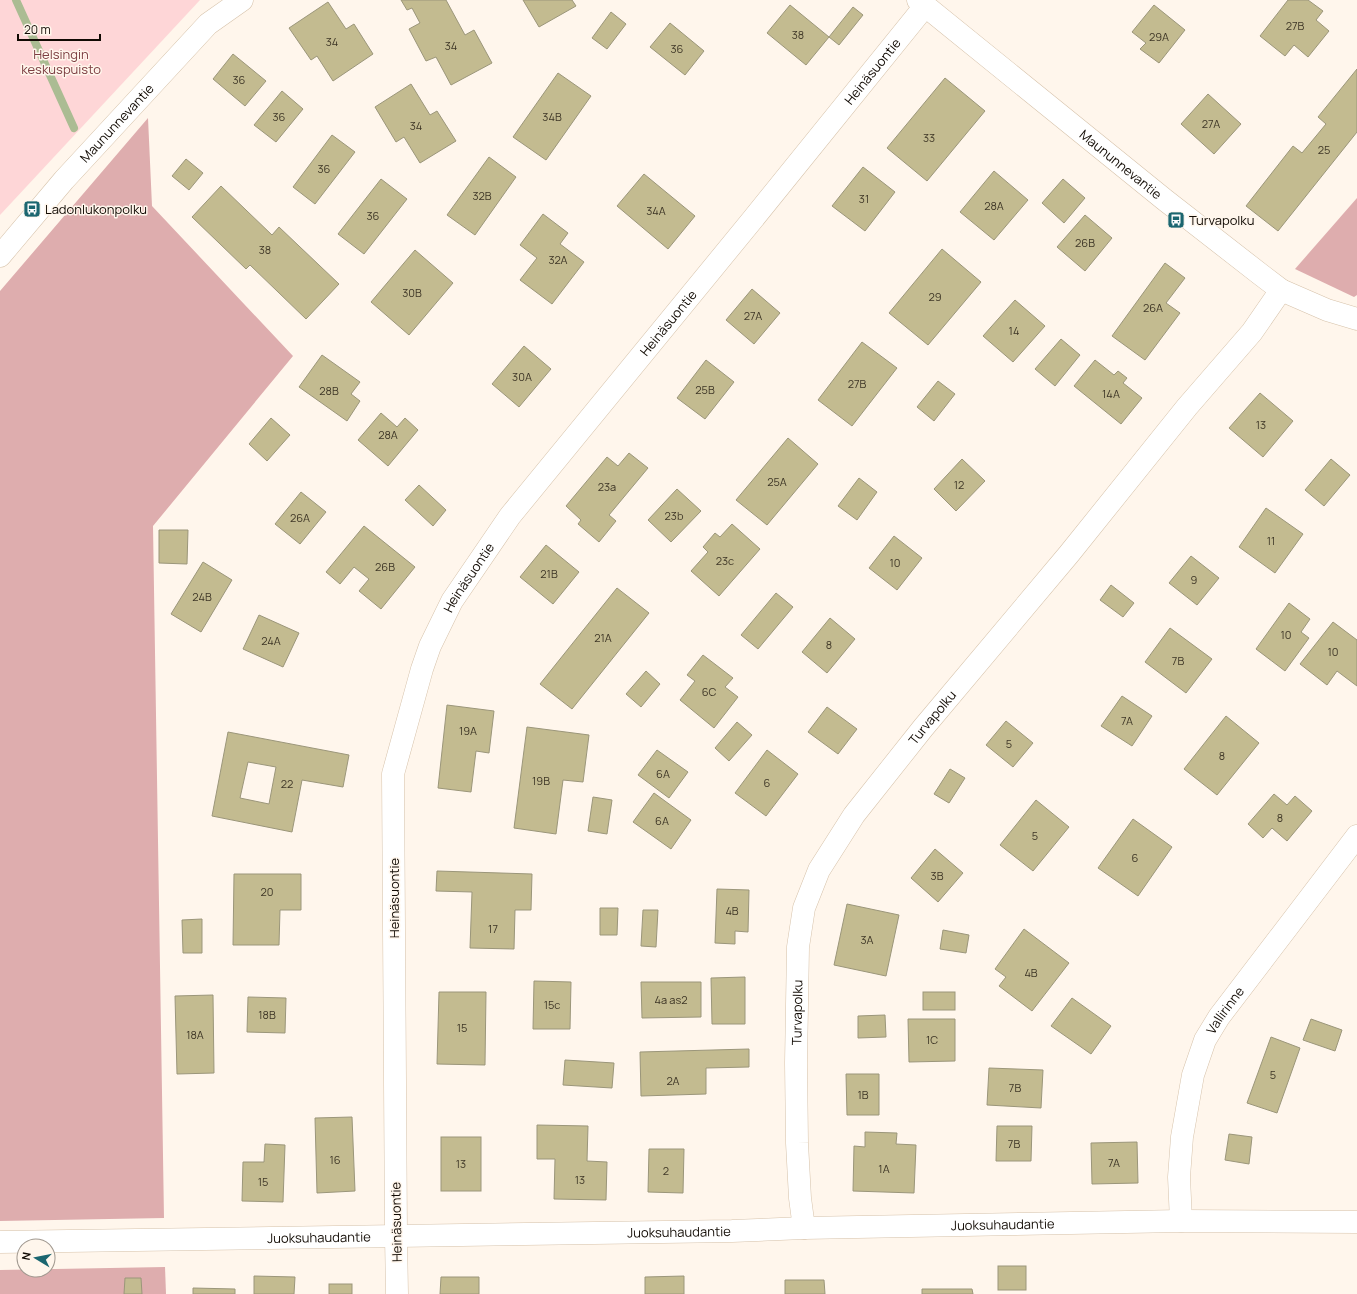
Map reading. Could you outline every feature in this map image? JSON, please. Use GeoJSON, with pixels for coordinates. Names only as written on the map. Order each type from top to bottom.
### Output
{"type":"FeatureCollection","features":[{"type":"Feature","properties":{"kind":"street","name":"Maununnevantie"},"geometry":{"type":"LineString","coordinates":[[0,256],[64,180],[208,24],[242,0]]}},
{"type":"Feature","properties":{"kind":"street","name":"Maununnevantie"},"geometry":{"type":"LineString","coordinates":[[922,3],[1165,200],[1282,290],[1327,310],[1357,319]]}},
{"type":"Feature","properties":{"kind":"street","name":"Heinäsuontie"},"geometry":{"type":"LineString","coordinates":[[397,1294],[393,774],[422,669],[430,646],[452,601],[510,516],[748,225],[922,3]]}},
{"type":"Feature","properties":{"kind":"street","name":"Turvapolku"},"geometry":{"type":"LineString","coordinates":[[804,1228],[800,1198],[797,1143],[796,1063],[798,947],[804,908],[819,870],[854,814],[923,728],[1064,560],[1187,407],[1252,332],[1282,290]]}},
{"type":"Feature","properties":{"kind":"street","name":"Vallirinne"},"geometry":{"type":"LineString","coordinates":[[1181,1221],[1180,1177],[1182,1137],[1193,1075],[1205,1040],[1219,1017],[1357,836]]}},
{"type":"Feature","properties":{"kind":"street","name":"Juoksuhaudantie"},"geometry":{"type":"LineString","coordinates":[[0,1242],[732,1231],[804,1228],[1181,1221],[1357,1222]]}},
{"type":"Feature","properties":{"kind":"green space","name":"Helsingin keskuspuisto"},"geometry":{"type":"Polygon","coordinates":[[[0,0],[200,0],[0,215],[0,0]]]}},
{"type":"Feature","properties":{"kind":"shaded area"},"geometry":{"type":"Polygon","coordinates":[[[148,118],[152,206],[293,356],[153,526],[164,1218],[0,1221],[0,291],[148,118]]]}},
{"type":"Feature","properties":{"kind":"shaded area"},"geometry":{"type":"Polygon","coordinates":[[[1357,198],[1357,295],[1354,297],[1295,269],[1357,198]]]}},
{"type":"Feature","properties":{"kind":"shaded area"},"geometry":{"type":"Polygon","coordinates":[[[165,1267],[166,1294],[0,1294],[0,1270],[16,1270],[16,1278],[56,1278],[56,1269],[165,1267]]]}},
{"type":"Feature","properties":{"kind":"building"},"geometry":{"type":"Polygon","coordinates":[[[401,0],[446,0],[465,35],[474,30],[492,63],[451,85],[436,57],[426,61],[409,29],[420,23],[412,8],[407,10],[401,0]]]}},
{"type":"Feature","properties":{"kind":"building"},"geometry":{"type":"Polygon","coordinates":[[[523,0],[572,0],[576,6],[539,27],[523,0]]]}},
{"type":"Feature","properties":{"kind":"building"},"geometry":{"type":"Polygon","coordinates":[[[1288,0],[1308,0],[1323,11],[1316,20],[1329,31],[1308,57],[1294,45],[1285,56],[1260,36],[1288,0]]]}},
{"type":"Feature","properties":{"kind":"building"},"geometry":{"type":"Polygon","coordinates":[[[328,2],[346,29],[354,24],[373,54],[333,81],[317,56],[311,60],[289,28],[328,2]]]}},
{"type":"Feature","properties":{"kind":"building"},"geometry":{"type":"Polygon","coordinates":[[[790,5],[829,37],[806,65],[767,33],[790,5]]]}},
{"type":"Feature","properties":{"kind":"building"},"geometry":{"type":"Polygon","coordinates":[[[1154,5],[1185,30],[1159,63],[1140,49],[1146,43],[1132,32],[1154,5]]]}},
{"type":"Feature","properties":{"kind":"building"},"geometry":{"type":"Polygon","coordinates":[[[853,7],[863,15],[839,45],[829,37],[853,7]]]}},
{"type":"Feature","properties":{"kind":"building"},"geometry":{"type":"Polygon","coordinates":[[[611,12],[626,24],[607,49],[592,38],[611,12]]]}},
{"type":"Feature","properties":{"kind":"building"},"geometry":{"type":"Polygon","coordinates":[[[670,23],[704,51],[685,75],[650,47],[670,23]]]}},
{"type":"Feature","properties":{"kind":"building"},"geometry":{"type":"Polygon","coordinates":[[[233,54],[266,81],[245,106],[213,79],[233,54]]]}},
{"type":"Feature","properties":{"kind":"building"},"geometry":{"type":"Polygon","coordinates":[[[1357,69],[1357,132],[1278,231],[1246,206],[1293,146],[1302,153],[1326,124],[1318,117],[1357,69]]]}},
{"type":"Feature","properties":{"kind":"building"},"geometry":{"type":"Polygon","coordinates":[[[558,73],[591,96],[546,160],[513,137],[558,73]]]}},
{"type":"Feature","properties":{"kind":"building"},"geometry":{"type":"Polygon","coordinates":[[[945,78],[985,111],[927,181],[887,148],[945,78]]]}},
{"type":"Feature","properties":{"kind":"building"},"geometry":{"type":"Polygon","coordinates":[[[411,84],[430,115],[437,111],[456,141],[420,163],[404,137],[396,142],[375,107],[411,84]]]}},
{"type":"Feature","properties":{"kind":"building"},"geometry":{"type":"Polygon","coordinates":[[[282,91],[303,109],[276,142],[254,125],[282,91]]]}},
{"type":"Feature","properties":{"kind":"building"},"geometry":{"type":"Polygon","coordinates":[[[1208,94],[1241,124],[1214,154],[1181,124],[1208,94]]]}},
{"type":"Feature","properties":{"kind":"building"},"geometry":{"type":"Polygon","coordinates":[[[332,135],[355,152],[315,204],[293,187],[332,135]]]}},
{"type":"Feature","properties":{"kind":"building"},"geometry":{"type":"Polygon","coordinates":[[[489,157],[516,177],[475,235],[447,215],[489,157]]]}},
{"type":"Feature","properties":{"kind":"building"},"geometry":{"type":"Polygon","coordinates":[[[186,159],[203,173],[189,190],[172,176],[186,159]]]}},
{"type":"Feature","properties":{"kind":"building"},"geometry":{"type":"Polygon","coordinates":[[[863,167],[895,192],[865,231],[832,206],[863,167]]]}},
{"type":"Feature","properties":{"kind":"building"},"geometry":{"type":"Polygon","coordinates":[[[994,171],[1028,200],[994,240],[960,212],[994,171]]]}},
{"type":"Feature","properties":{"kind":"building"},"geometry":{"type":"Polygon","coordinates":[[[644,174],[695,216],[668,249],[617,206],[644,174]]]}},
{"type":"Feature","properties":{"kind":"building"},"geometry":{"type":"Polygon","coordinates":[[[381,179],[407,199],[364,254],[338,234],[381,179]]]}},
{"type":"Feature","properties":{"kind":"building"},"geometry":{"type":"Polygon","coordinates":[[[1063,179],[1085,198],[1064,223],[1042,203],[1063,179]]]}},
{"type":"Feature","properties":{"kind":"building"},"geometry":{"type":"Polygon","coordinates":[[[221,186],[272,235],[279,227],[339,284],[306,319],[250,265],[246,269],[192,217],[221,186]]]}},
{"type":"Feature","properties":{"kind":"building"},"geometry":{"type":"Polygon","coordinates":[[[543,214],[568,233],[560,244],[584,262],[552,304],[520,280],[537,258],[520,245],[543,214]]]}},
{"type":"Feature","properties":{"kind":"building"},"geometry":{"type":"Polygon","coordinates":[[[1085,215],[1112,238],[1085,271],[1057,247],[1085,215]]]}},
{"type":"Feature","properties":{"kind":"building"},"geometry":{"type":"Polygon","coordinates":[[[942,249],[981,282],[928,345],[889,313],[942,249]]]}},
{"type":"Feature","properties":{"kind":"building"},"geometry":{"type":"Polygon","coordinates":[[[415,250],[453,283],[409,335],[371,302],[415,250]]]}},
{"type":"Feature","properties":{"kind":"building"},"geometry":{"type":"Polygon","coordinates":[[[1165,263],[1185,278],[1166,303],[1180,313],[1145,360],[1112,336],[1165,263]]]}},
{"type":"Feature","properties":{"kind":"building"},"geometry":{"type":"Polygon","coordinates":[[[752,289],[780,313],[754,344],[726,320],[752,289]]]}},
{"type":"Feature","properties":{"kind":"building"},"geometry":{"type":"Polygon","coordinates":[[[1015,300],[1045,326],[1013,362],[983,336],[1015,300]]]}},
{"type":"Feature","properties":{"kind":"building"},"geometry":{"type":"Polygon","coordinates":[[[1061,339],[1080,355],[1055,386],[1035,369],[1061,339]]]}},
{"type":"Feature","properties":{"kind":"building"},"geometry":{"type":"Polygon","coordinates":[[[862,342],[897,368],[852,426],[818,400],[862,342]]]}},
{"type":"Feature","properties":{"kind":"building"},"geometry":{"type":"Polygon","coordinates":[[[524,346],[551,369],[519,407],[492,384],[524,346]]]}},
{"type":"Feature","properties":{"kind":"building"},"geometry":{"type":"Polygon","coordinates":[[[322,355],[360,382],[351,394],[360,401],[347,421],[299,387],[322,355]]]}},
{"type":"Feature","properties":{"kind":"building"},"geometry":{"type":"Polygon","coordinates":[[[706,360],[734,382],[705,419],[677,398],[706,360]]]}},
{"type":"Feature","properties":{"kind":"building"},"geometry":{"type":"Polygon","coordinates":[[[1095,360],[1114,375],[1118,371],[1127,378],[1123,383],[1142,398],[1121,424],[1074,386],[1095,360]]]}},
{"type":"Feature","properties":{"kind":"building"},"geometry":{"type":"Polygon","coordinates":[[[938,381],[955,394],[934,421],[917,407],[938,381]]]}},
{"type":"Feature","properties":{"kind":"building"},"geometry":{"type":"Polygon","coordinates":[[[1260,393],[1293,421],[1263,457],[1229,428],[1260,393]]]}},
{"type":"Feature","properties":{"kind":"building"},"geometry":{"type":"Polygon","coordinates":[[[381,413],[397,427],[405,418],[418,430],[388,466],[358,440],[381,413]]]}},
{"type":"Feature","properties":{"kind":"building"},"geometry":{"type":"Polygon","coordinates":[[[271,418],[290,435],[267,461],[249,444],[271,418]]]}},
{"type":"Feature","properties":{"kind":"building"},"geometry":{"type":"Polygon","coordinates":[[[788,438],[818,464],[767,525],[736,500],[788,438]]]}},
{"type":"Feature","properties":{"kind":"building"},"geometry":{"type":"Polygon","coordinates":[[[629,453],[648,468],[609,515],[616,521],[599,542],[578,524],[581,520],[566,506],[607,457],[618,466],[629,453]]]}},
{"type":"Feature","properties":{"kind":"building"},"geometry":{"type":"Polygon","coordinates":[[[962,459],[985,481],[956,511],[934,489],[962,459]]]}},
{"type":"Feature","properties":{"kind":"building"},"geometry":{"type":"Polygon","coordinates":[[[1331,459],[1350,475],[1324,506],[1305,490],[1331,459]]]}},
{"type":"Feature","properties":{"kind":"building"},"geometry":{"type":"Polygon","coordinates":[[[859,478],[877,492],[857,520],[838,506],[859,478]]]}},
{"type":"Feature","properties":{"kind":"building"},"geometry":{"type":"Polygon","coordinates":[[[419,485],[446,510],[433,526],[405,500],[419,485]]]}},
{"type":"Feature","properties":{"kind":"building"},"geometry":{"type":"Polygon","coordinates":[[[677,489],[701,511],[671,542],[648,520],[677,489]]]}},
{"type":"Feature","properties":{"kind":"building"},"geometry":{"type":"Polygon","coordinates":[[[301,492],[326,512],[300,544],[275,524],[301,492]]]}},
{"type":"Feature","properties":{"kind":"building"},"geometry":{"type":"Polygon","coordinates":[[[1266,508],[1303,534],[1275,573],[1239,547],[1266,508]]]}},
{"type":"Feature","properties":{"kind":"building"},"geometry":{"type":"Polygon","coordinates":[[[732,524],[760,549],[719,596],[691,571],[708,552],[703,547],[715,533],[720,537],[732,524]]]}},
{"type":"Feature","properties":{"kind":"building"},"geometry":{"type":"Polygon","coordinates":[[[364,526],[415,567],[381,609],[359,591],[369,579],[354,567],[340,584],[326,572],[364,526]]]}},
{"type":"Feature","properties":{"kind":"building"},"geometry":{"type":"Polygon","coordinates":[[[159,530],[188,530],[187,564],[159,563],[159,530]]]}},
{"type":"Feature","properties":{"kind":"building"},"geometry":{"type":"Polygon","coordinates":[[[894,536],[922,558],[897,590],[869,568],[894,536]]]}},
{"type":"Feature","properties":{"kind":"building"},"geometry":{"type":"Polygon","coordinates":[[[546,545],[579,572],[553,604],[520,577],[546,545]]]}},
{"type":"Feature","properties":{"kind":"building"},"geometry":{"type":"Polygon","coordinates":[[[1191,556],[1219,578],[1197,605],[1169,583],[1191,556]]]}},
{"type":"Feature","properties":{"kind":"building"},"geometry":{"type":"Polygon","coordinates":[[[203,562],[232,580],[201,632],[171,614],[203,562]]]}},
{"type":"Feature","properties":{"kind":"building"},"geometry":{"type":"Polygon","coordinates":[[[1111,585],[1134,603],[1123,617],[1100,600],[1111,585]]]}},
{"type":"Feature","properties":{"kind":"building"},"geometry":{"type":"Polygon","coordinates":[[[617,588],[649,613],[572,709],[540,684],[617,588]]]}},
{"type":"Feature","properties":{"kind":"building"},"geometry":{"type":"Polygon","coordinates":[[[776,593],[793,607],[758,649],[741,635],[776,593]]]}},
{"type":"Feature","properties":{"kind":"building"},"geometry":{"type":"Polygon","coordinates":[[[1289,603],[1310,619],[1301,632],[1309,638],[1285,671],[1256,649],[1289,603]]]}},
{"type":"Feature","properties":{"kind":"building"},"geometry":{"type":"Polygon","coordinates":[[[259,615],[299,633],[283,667],[243,649],[259,615]]]}},
{"type":"Feature","properties":{"kind":"building"},"geometry":{"type":"Polygon","coordinates":[[[830,618],[855,639],[827,673],[802,652],[830,618]]]}},
{"type":"Feature","properties":{"kind":"building"},"geometry":{"type":"Polygon","coordinates":[[[1333,622],[1357,640],[1357,686],[1337,671],[1327,685],[1300,664],[1333,622]]]}},
{"type":"Feature","properties":{"kind":"building"},"geometry":{"type":"Polygon","coordinates":[[[1170,628],[1212,659],[1186,693],[1145,662],[1170,628]]]}},
{"type":"Feature","properties":{"kind":"building"},"geometry":{"type":"Polygon","coordinates":[[[703,655],[733,678],[725,687],[738,697],[714,728],[680,700],[695,681],[687,675],[703,655]]]}},
{"type":"Feature","properties":{"kind":"building"},"geometry":{"type":"Polygon","coordinates":[[[646,671],[660,684],[641,707],[626,694],[646,671]]]}},
{"type":"Feature","properties":{"kind":"building"},"geometry":{"type":"Polygon","coordinates":[[[1122,696],[1152,716],[1132,746],[1101,726],[1122,696]]]}},
{"type":"Feature","properties":{"kind":"building"},"geometry":{"type":"Polygon","coordinates":[[[447,705],[494,711],[489,753],[476,751],[471,792],[438,788],[447,705]]]}},
{"type":"Feature","properties":{"kind":"building"},"geometry":{"type":"Polygon","coordinates":[[[827,707],[857,729],[838,754],[808,732],[827,707]]]}},
{"type":"Feature","properties":{"kind":"building"},"geometry":{"type":"Polygon","coordinates":[[[1226,716],[1259,743],[1217,795],[1184,769],[1226,716]]]}},
{"type":"Feature","properties":{"kind":"building"},"geometry":{"type":"Polygon","coordinates":[[[1006,721],[1033,743],[1013,767],[986,745],[1006,721]]]}},
{"type":"Feature","properties":{"kind":"building"},"geometry":{"type":"Polygon","coordinates":[[[737,722],[752,735],[729,761],[715,748],[737,722]]]}},
{"type":"Feature","properties":{"kind":"building"},"geometry":{"type":"Polygon","coordinates":[[[527,727],[589,735],[583,782],[563,780],[556,834],[514,828],[527,727]]]}},
{"type":"Feature","properties":{"kind":"building"},"geometry":{"type":"Polygon","coordinates":[[[228,732],[349,755],[343,787],[302,780],[292,832],[212,816],[228,732]],[[248,762],[240,798],[269,804],[276,767],[248,762]]]}},
{"type":"Feature","properties":{"kind":"building"},"geometry":{"type":"Polygon","coordinates":[[[657,750],[688,772],[669,798],[638,775],[657,750]]]}},
{"type":"Feature","properties":{"kind":"building"},"geometry":{"type":"Polygon","coordinates":[[[767,750],[798,774],[766,816],[735,793],[767,750]]]}},
{"type":"Feature","properties":{"kind":"building"},"geometry":{"type":"Polygon","coordinates":[[[950,769],[965,778],[949,803],[934,794],[950,769]]]}},
{"type":"Feature","properties":{"kind":"building"},"geometry":{"type":"Polygon","coordinates":[[[654,793],[691,820],[671,849],[633,822],[654,793]]]}},
{"type":"Feature","properties":{"kind":"building"},"geometry":{"type":"Polygon","coordinates":[[[1274,794],[1287,805],[1295,796],[1312,811],[1287,841],[1272,828],[1263,838],[1248,824],[1274,794]]]}},
{"type":"Feature","properties":{"kind":"building"},"geometry":{"type":"Polygon","coordinates":[[[593,797],[612,800],[607,834],[588,831],[593,797]]]}},
{"type":"Feature","properties":{"kind":"building"},"geometry":{"type":"Polygon","coordinates":[[[1036,800],[1069,827],[1033,871],[1000,845],[1036,800]]]}},
{"type":"Feature","properties":{"kind":"building"},"geometry":{"type":"Polygon","coordinates":[[[1133,819],[1172,847],[1138,896],[1098,868],[1133,819]]]}},
{"type":"Feature","properties":{"kind":"building"},"geometry":{"type":"Polygon","coordinates":[[[935,849],[963,873],[938,902],[911,878],[935,849]]]}},
{"type":"Feature","properties":{"kind":"building"},"geometry":{"type":"Polygon","coordinates":[[[437,871],[532,874],[531,910],[515,910],[514,949],[470,948],[472,892],[436,891],[437,871]]]}},
{"type":"Feature","properties":{"kind":"building"},"geometry":{"type":"Polygon","coordinates":[[[234,874],[301,874],[301,910],[280,910],[279,945],[233,945],[234,874]]]}},
{"type":"Feature","properties":{"kind":"building"},"geometry":{"type":"Polygon","coordinates":[[[717,889],[749,890],[748,932],[735,931],[735,944],[715,943],[717,889]]]}},
{"type":"Feature","properties":{"kind":"building"},"geometry":{"type":"Polygon","coordinates":[[[847,904],[899,915],[886,976],[834,965],[847,904]]]}},
{"type":"Feature","properties":{"kind":"building"},"geometry":{"type":"Polygon","coordinates":[[[600,908],[618,908],[617,935],[600,935],[600,908]]]}},
{"type":"Feature","properties":{"kind":"building"},"geometry":{"type":"Polygon","coordinates":[[[643,910],[658,910],[656,947],[641,946],[643,910]]]}},
{"type":"Feature","properties":{"kind":"building"},"geometry":{"type":"Polygon","coordinates":[[[202,919],[202,953],[183,953],[182,920],[202,919]]]}},
{"type":"Feature","properties":{"kind":"building"},"geometry":{"type":"Polygon","coordinates":[[[1024,929],[1069,963],[1032,1011],[999,986],[1006,977],[995,969],[1024,929]]]}},
{"type":"Feature","properties":{"kind":"building"},"geometry":{"type":"Polygon","coordinates":[[[943,930],[969,935],[966,953],[940,949],[943,930]]]}},
{"type":"Feature","properties":{"kind":"building"},"geometry":{"type":"Polygon","coordinates":[[[745,977],[745,1024],[712,1024],[711,978],[745,977]]]}},
{"type":"Feature","properties":{"kind":"building"},"geometry":{"type":"Polygon","coordinates":[[[534,981],[571,982],[570,1029],[533,1029],[534,981]]]}},
{"type":"Feature","properties":{"kind":"building"},"geometry":{"type":"Polygon","coordinates":[[[641,982],[701,982],[701,1017],[642,1018],[641,982]]]}},
{"type":"Feature","properties":{"kind":"building"},"geometry":{"type":"Polygon","coordinates":[[[439,992],[486,992],[485,1065],[437,1064],[439,992]]]}},
{"type":"Feature","properties":{"kind":"building"},"geometry":{"type":"Polygon","coordinates":[[[923,992],[955,992],[955,1010],[923,1010],[923,992]]]}},
{"type":"Feature","properties":{"kind":"building"},"geometry":{"type":"Polygon","coordinates":[[[213,995],[214,1073],[177,1074],[175,996],[213,995]]]}},
{"type":"Feature","properties":{"kind":"building"},"geometry":{"type":"Polygon","coordinates":[[[248,997],[286,998],[285,1033],[247,1032],[248,997]]]}},
{"type":"Feature","properties":{"kind":"building"},"geometry":{"type":"Polygon","coordinates":[[[1072,998],[1111,1026],[1091,1054],[1051,1026],[1072,998]]]}},
{"type":"Feature","properties":{"kind":"building"},"geometry":{"type":"Polygon","coordinates":[[[885,1015],[886,1037],[858,1038],[858,1016],[885,1015]]]}},
{"type":"Feature","properties":{"kind":"building"},"geometry":{"type":"Polygon","coordinates":[[[908,1019],[955,1019],[955,1061],[909,1062],[908,1019]]]}},
{"type":"Feature","properties":{"kind":"building"},"geometry":{"type":"Polygon","coordinates":[[[1311,1019],[1342,1030],[1335,1051],[1303,1040],[1311,1019]]]}},
{"type":"Feature","properties":{"kind":"building"},"geometry":{"type":"Polygon","coordinates":[[[1271,1037],[1300,1048],[1277,1113],[1247,1103],[1271,1037]]]}},
{"type":"Feature","properties":{"kind":"building"},"geometry":{"type":"Polygon","coordinates":[[[749,1049],[749,1067],[706,1068],[706,1094],[641,1096],[640,1052],[749,1049]]]}},
{"type":"Feature","properties":{"kind":"building"},"geometry":{"type":"Polygon","coordinates":[[[565,1060],[614,1063],[612,1088],[563,1085],[565,1060]]]}},
{"type":"Feature","properties":{"kind":"building"},"geometry":{"type":"Polygon","coordinates":[[[989,1068],[1043,1070],[1041,1108],[987,1105],[989,1068]]]}},
{"type":"Feature","properties":{"kind":"building"},"geometry":{"type":"Polygon","coordinates":[[[846,1074],[879,1074],[879,1115],[847,1115],[846,1074]]]}},
{"type":"Feature","properties":{"kind":"building"},"geometry":{"type":"Polygon","coordinates":[[[352,1117],[355,1191],[317,1193],[315,1118],[352,1117]]]}},
{"type":"Feature","properties":{"kind":"building"},"geometry":{"type":"Polygon","coordinates":[[[537,1125],[588,1126],[587,1161],[607,1162],[606,1200],[554,1199],[555,1159],[537,1159],[537,1125]]]}},
{"type":"Feature","properties":{"kind":"building"},"geometry":{"type":"Polygon","coordinates":[[[997,1126],[1032,1126],[1031,1161],[996,1161],[997,1126]]]}},
{"type":"Feature","properties":{"kind":"building"},"geometry":{"type":"Polygon","coordinates":[[[865,1132],[897,1133],[896,1144],[916,1145],[914,1193],[853,1191],[854,1146],[865,1147],[865,1132]]]}},
{"type":"Feature","properties":{"kind":"building"},"geometry":{"type":"Polygon","coordinates":[[[1229,1134],[1252,1137],[1249,1164],[1225,1160],[1229,1134]]]}},
{"type":"Feature","properties":{"kind":"building"},"geometry":{"type":"Polygon","coordinates":[[[441,1137],[481,1137],[481,1191],[441,1191],[441,1137]]]}},
{"type":"Feature","properties":{"kind":"building"},"geometry":{"type":"Polygon","coordinates":[[[1137,1142],[1138,1183],[1092,1184],[1091,1143],[1137,1142]]]}},
{"type":"Feature","properties":{"kind":"building"},"geometry":{"type":"Polygon","coordinates":[[[265,1144],[285,1145],[283,1202],[242,1201],[243,1162],[264,1162],[265,1144]]]}},
{"type":"Feature","properties":{"kind":"building"},"geometry":{"type":"Polygon","coordinates":[[[649,1149],[684,1149],[683,1193],[648,1192],[649,1149]]]}},
{"type":"Feature","properties":{"kind":"building"},"geometry":{"type":"Polygon","coordinates":[[[998,1266],[1026,1266],[1026,1290],[998,1290],[998,1266]]]}},
{"type":"Feature","properties":{"kind":"building"},"geometry":{"type":"Polygon","coordinates":[[[254,1276],[295,1277],[294,1294],[254,1294],[254,1276]]]}},
{"type":"Feature","properties":{"kind":"building"},"geometry":{"type":"Polygon","coordinates":[[[684,1276],[684,1294],[645,1294],[645,1277],[684,1276]]]}},
{"type":"Feature","properties":{"kind":"building"},"geometry":{"type":"Polygon","coordinates":[[[441,1277],[479,1277],[479,1294],[440,1294],[441,1277]]]}},
{"type":"Feature","properties":{"kind":"building"},"geometry":{"type":"Polygon","coordinates":[[[125,1278],[141,1278],[142,1294],[124,1294],[125,1278]]]}},
{"type":"Feature","properties":{"kind":"building"},"geometry":{"type":"Polygon","coordinates":[[[785,1280],[824,1280],[825,1294],[785,1294],[785,1280]]]}},
{"type":"Feature","properties":{"kind":"building"},"geometry":{"type":"Polygon","coordinates":[[[329,1284],[352,1284],[352,1294],[329,1294],[329,1284]]]}},
{"type":"Feature","properties":{"kind":"building"},"geometry":{"type":"Polygon","coordinates":[[[193,1288],[235,1289],[235,1294],[193,1294],[193,1288]]]}},
{"type":"Feature","properties":{"kind":"building"},"geometry":{"type":"Polygon","coordinates":[[[922,1289],[972,1289],[973,1294],[922,1294],[922,1289]]]}},
{"type":"Feature","properties":{"kind":"waterway"},"geometry":{"type":"LineString","coordinates":[[16,0],[74,128]]}},
{"type":"Feature","properties":{"kind":"place","name":"Ladonlukonpolku"},"geometry":{"type":"Point","coordinates":[32,209]}},
{"type":"Feature","properties":{"kind":"place","name":"Turvapolku"},"geometry":{"type":"Point","coordinates":[1176,220]}}]}
